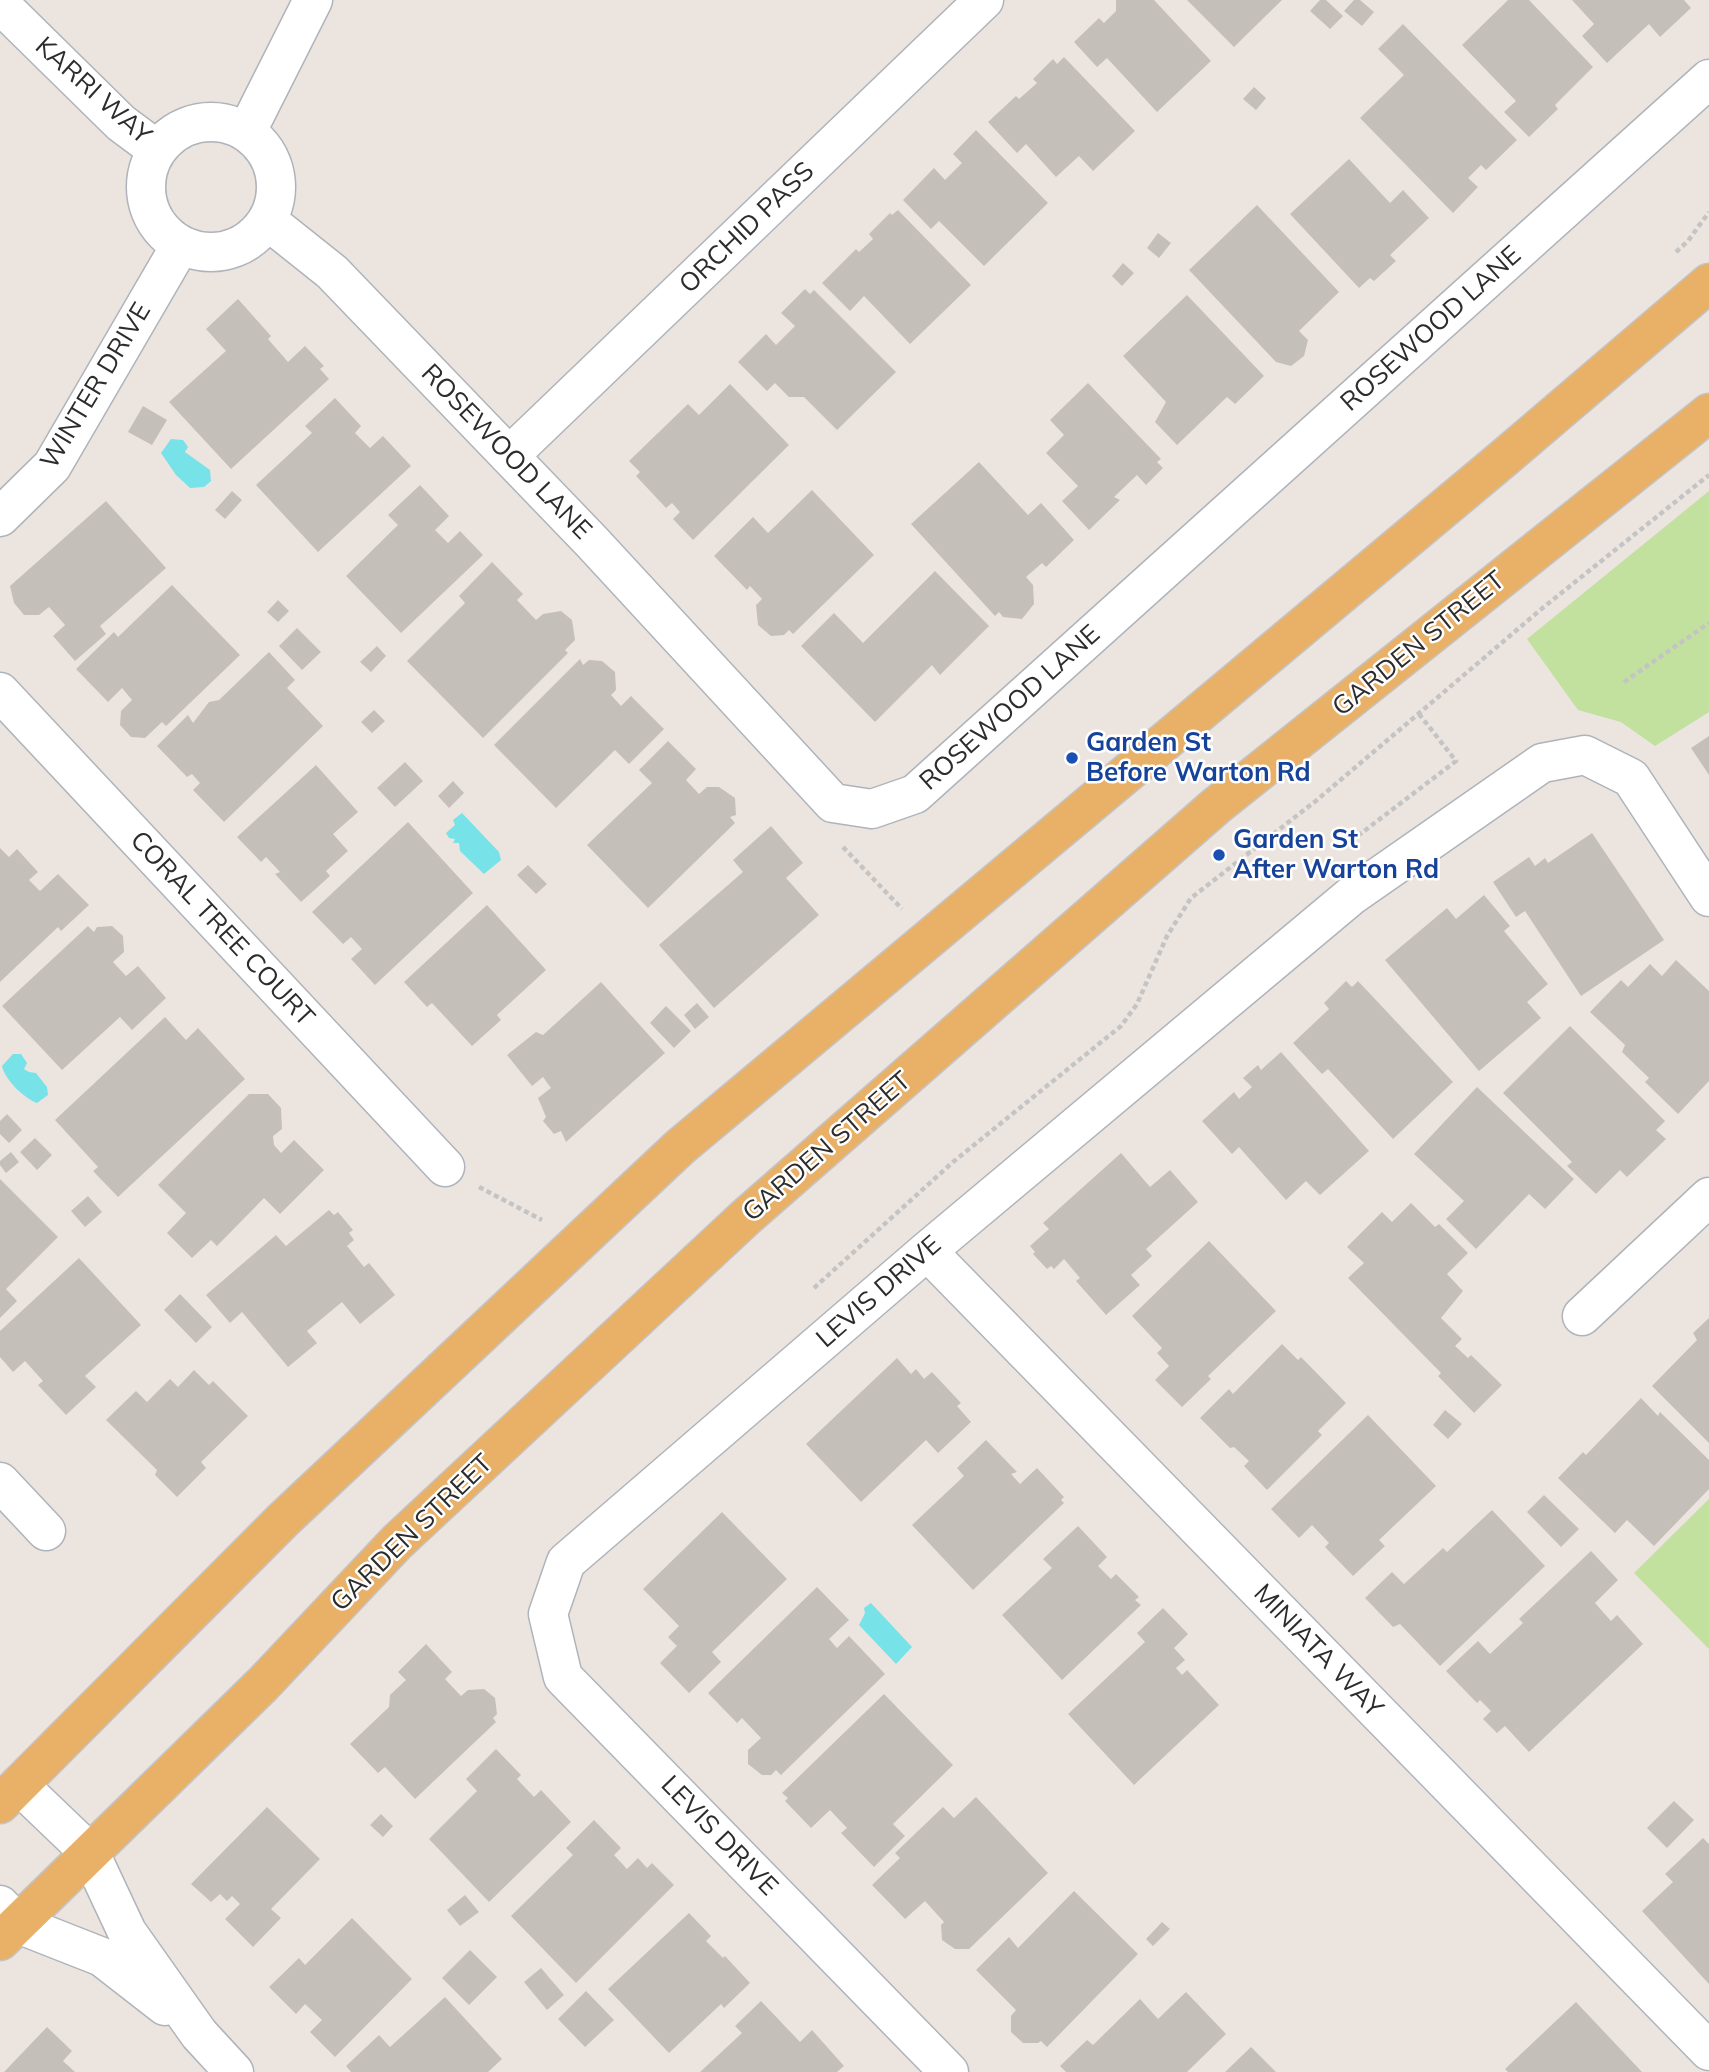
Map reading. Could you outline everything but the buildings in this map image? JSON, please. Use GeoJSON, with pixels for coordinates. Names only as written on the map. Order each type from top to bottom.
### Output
{"type":"FeatureCollection","features":[{"type":"Feature","properties":{"kind":"main road"},"geometry":{"type":"LineString","coordinates":[[9,1794],[283,1520],[680,1147],[1709,283]]}},
{"type":"Feature","properties":{"kind":"main road","name":"GARDEN STREET"},"geometry":{"type":"LineString","coordinates":[[6,1923],[90,1853],[263,1684],[397,1542],[746,1217],[1216,806],[1709,413]]}},
{"type":"Feature","properties":{"kind":"street"},"geometry":{"type":"LineString","coordinates":[[247,131],[313,0]]}},
{"type":"Feature","properties":{"kind":"street","name":"ORCHID PASS"},"geometry":{"type":"LineString","coordinates":[[509,456],[984,0]]}},
{"type":"Feature","properties":{"kind":"street","name":"KARRI WAY"},"geometry":{"type":"LineString","coordinates":[[0,4],[121,123],[156,149]]}},
{"type":"Feature","properties":{"kind":"street","name":"ROSEWOOD LANE"},"geometry":{"type":"LineString","coordinates":[[268,221],[332,272],[601,551],[833,803],[872,809],[915,794],[1709,79]]}},
{"type":"Feature","properties":{"kind":"street"},"geometry":{"type":"LineString","coordinates":[[219,121],[247,131],[270,157],[277,188],[268,221],[245,245],[216,254],[180,246],[152,218],[146,176],[156,149],[186,125],[219,121]]}},
{"type":"Feature","properties":{"kind":"street","name":"WINTER DRIVE"},"geometry":{"type":"LineString","coordinates":[[0,517],[52,466],[180,246]]}},
{"type":"Feature","properties":{"kind":"street","name":"CORAL TREE COURT"},"geometry":{"type":"LineString","coordinates":[[0,692],[445,1167]]}},
{"type":"Feature","properties":{"kind":"street","name":"LEVIS DRIVE"},"geometry":{"type":"LineString","coordinates":[[949,2072],[562,1677],[548,1614],[566,1562],[927,1251],[1351,896],[1542,763],[1585,755],[1631,778],[1709,897]]}},
{"type":"Feature","properties":{"kind":"street"},"geometry":{"type":"LineString","coordinates":[[1582,1316],[1709,1197]]}},
{"type":"Feature","properties":{"kind":"street","name":"MINIATA WAY"},"geometry":{"type":"LineString","coordinates":[[927,1251],[1709,2051]]}},
{"type":"Feature","properties":{"kind":"street"},"geometry":{"type":"LineString","coordinates":[[0,1482],[46,1531]]}},
{"type":"Feature","properties":{"kind":"street"},"geometry":{"type":"LineString","coordinates":[[9,1794],[90,1853],[127,1932],[199,2034],[234,2072]]}},
{"type":"Feature","properties":{"kind":"street"},"geometry":{"type":"LineString","coordinates":[[6,1923],[102,1957],[199,2034]]}},
{"type":"Feature","properties":{"kind":"path"},"geometry":{"type":"LineString","coordinates":[[814,1288],[953,1162],[1121,1026],[1137,1004],[1167,936],[1191,898],[1317,800],[1545,606],[1709,475]]}},
{"type":"Feature","properties":{"kind":"path"},"geometry":{"type":"LineString","coordinates":[[1624,682],[1709,623]]}},
{"type":"Feature","properties":{"kind":"path"},"geometry":{"type":"LineString","coordinates":[[1348,843],[1456,761],[1419,715]]}},
{"type":"Feature","properties":{"kind":"path"},"geometry":{"type":"LineString","coordinates":[[842,846],[905,913]]}},
{"type":"Feature","properties":{"kind":"path"},"geometry":{"type":"LineString","coordinates":[[445,1167],[542,1220]]}},
{"type":"Feature","properties":{"kind":"green space"},"geometry":{"type":"Polygon","coordinates":[[[1709,491],[1709,712],[1655,746],[1621,722],[1578,710],[1527,639],[1709,491]]]}},
{"type":"Feature","properties":{"kind":"green space"},"geometry":{"type":"Polygon","coordinates":[[[1709,1499],[1709,1649],[1634,1573],[1709,1499]]]}},
{"type":"Feature","properties":{"kind":"water"},"geometry":{"type":"Polygon","coordinates":[[[171,439],[183,440],[188,447],[185,452],[210,470],[211,481],[204,487],[190,488],[176,475],[161,453],[171,439]]]}},
{"type":"Feature","properties":{"kind":"water"},"geometry":{"type":"Polygon","coordinates":[[[462,813],[499,852],[501,860],[484,874],[460,851],[459,843],[453,843],[455,839],[449,838],[446,833],[455,825],[453,820],[462,813]]]}},
{"type":"Feature","properties":{"kind":"water"},"geometry":{"type":"Polygon","coordinates":[[[13,1054],[21,1054],[27,1063],[24,1069],[36,1073],[47,1087],[48,1095],[37,1103],[16,1088],[4,1071],[2,1066],[13,1054]]]}},
{"type":"Feature","properties":{"kind":"water"},"geometry":{"type":"Polygon","coordinates":[[[871,1603],[912,1647],[896,1664],[859,1625],[865,1613],[864,1608],[871,1603]]]}},
{"type":"Feature","properties":{"kind":"place","name":"Garden St Before Warton Rd"},"geometry":{"type":"Point","coordinates":[1072,758]}},
{"type":"Feature","properties":{"kind":"place","name":"Garden St After Warton Rd"},"geometry":{"type":"Point","coordinates":[1219,855]}}]}
